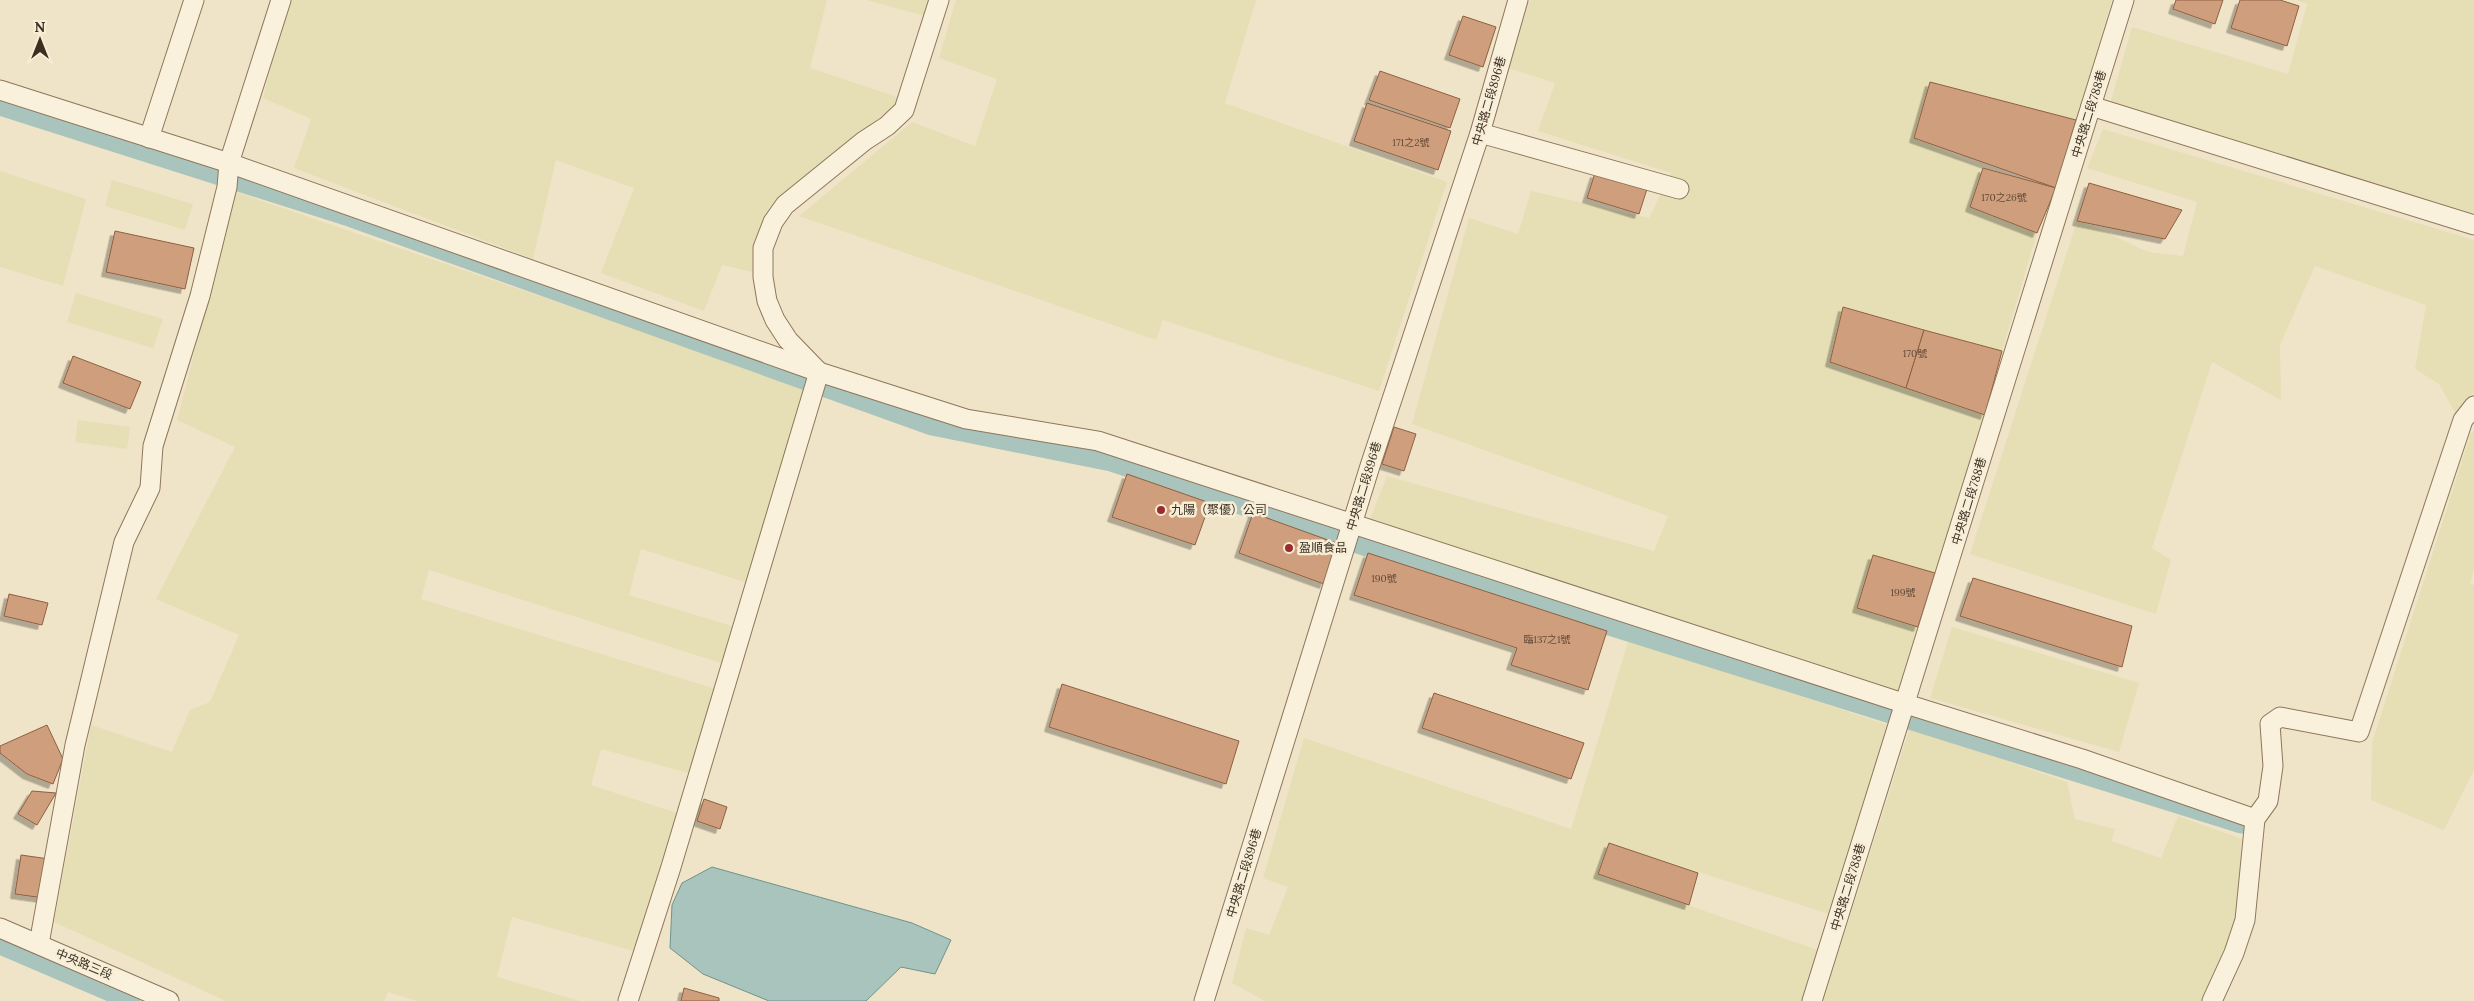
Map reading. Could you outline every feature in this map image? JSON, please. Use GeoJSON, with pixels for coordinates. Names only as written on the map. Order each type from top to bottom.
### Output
{"type":"FeatureCollection","features":[{"type":"Feature","properties":{"kind":"street"},"geometry":{"type":"LineString","coordinates":[[149,138],[194,0]]}},
{"type":"Feature","properties":{"kind":"street"},"geometry":{"type":"LineString","coordinates":[[39,944],[76,745],[122,552],[150,488],[153,446],[200,296],[227,188],[229,163],[282,0]]}},
{"type":"Feature","properties":{"kind":"street"},"geometry":{"type":"LineString","coordinates":[[819,372],[788,340],[775,320],[767,301],[763,277],[763,248],[772,222],[785,205],[887,126],[904,110],[939,0]]}},
{"type":"Feature","properties":{"kind":"street","name":"中央路二段896巷"},"geometry":{"type":"LineString","coordinates":[[1204,1001],[1353,523],[1480,133],[1518,0]]}},
{"type":"Feature","properties":{"kind":"street","name":"中央路二段788巷"},"geometry":{"type":"LineString","coordinates":[[1812,1001],[2124,0]]}},
{"type":"Feature","properties":{"kind":"street"},"geometry":{"type":"LineString","coordinates":[[0,90],[229,163],[819,372],[966,418],[1098,441],[1906,704],[2082,759],[2255,819]]}},
{"type":"Feature","properties":{"kind":"street"},"geometry":{"type":"LineString","coordinates":[[2091,106],[2474,225]]}},
{"type":"Feature","properties":{"kind":"street"},"geometry":{"type":"LineString","coordinates":[[1480,133],[1680,189]]}},
{"type":"Feature","properties":{"kind":"street"},"geometry":{"type":"LineString","coordinates":[[628,1001],[671,867],[819,372]]}},
{"type":"Feature","properties":{"kind":"street"},"geometry":{"type":"LineString","coordinates":[[2212,1001],[2234,953],[2245,920],[2255,819],[2268,801],[2273,766],[2270,724],[2280,717],[2359,732],[2463,420],[2474,406]]}},
{"type":"Feature","properties":{"kind":"street","name":"中央路三段"},"geometry":{"type":"LineString","coordinates":[[0,928],[169,1001]]}},
{"type":"Feature","properties":{"kind":"shaded area"},"geometry":{"type":"Polygon","coordinates":[[[287,0],[827,0],[810,68],[903,99],[778,198],[757,273],[722,265],[704,311],[601,273],[634,188],[556,160],[533,259],[294,168],[311,119],[263,98],[287,0]]]}},
{"type":"Feature","properties":{"kind":"shaded area"},"geometry":{"type":"Polygon","coordinates":[[[866,0],[930,0],[925,16],[866,0]]]}},
{"type":"Feature","properties":{"kind":"shaded area"},"geometry":{"type":"Polygon","coordinates":[[[956,0],[1256,0],[1225,103],[1447,182],[1379,391],[1163,320],[1156,340],[799,216],[912,122],[975,146],[997,79],[939,58],[956,0]]]}},
{"type":"Feature","properties":{"kind":"shaded area"},"geometry":{"type":"Polygon","coordinates":[[[1530,0],[2112,0],[2076,120],[1930,82],[1914,138],[1983,168],[1970,207],[2037,233],[2002,351],[1844,307],[1830,362],[1985,415],[1935,573],[1873,555],[1858,608],[1918,627],[1896,695],[1370,519],[1387,476],[1654,551],[1668,516],[1412,424],[1469,218],[1518,234],[1531,191],[1649,218],[1671,173],[1538,131],[1555,83],[1508,68],[1530,0]]]}},
{"type":"Feature","properties":{"kind":"shaded area"},"geometry":{"type":"Polygon","coordinates":[[[2296,0],[2474,0],[2474,215],[2110,104],[2132,27],[2288,74],[2307,4],[2296,0]]]}},
{"type":"Feature","properties":{"kind":"shaded area"},"geometry":{"type":"Polygon","coordinates":[[[2103,129],[2474,240],[2474,392],[2456,414],[2439,384],[2415,369],[2426,305],[2315,266],[2280,345],[2281,400],[2212,362],[2152,548],[2171,560],[2156,614],[1970,554],[2077,221],[2093,226],[2148,252],[2183,256],[2197,202],[2087,168],[2103,129]]]}},
{"type":"Feature","properties":{"kind":"shaded area"},"geometry":{"type":"Polygon","coordinates":[[[0,171],[86,199],[63,286],[0,267],[0,171]]]}},
{"type":"Feature","properties":{"kind":"shaded area"},"geometry":{"type":"Polygon","coordinates":[[[112,180],[193,204],[185,230],[105,206],[112,180]]]}},
{"type":"Feature","properties":{"kind":"shaded area"},"geometry":{"type":"Polygon","coordinates":[[[236,192],[807,388],[751,584],[641,549],[629,595],[735,627],[724,664],[429,570],[421,599],[716,689],[692,774],[601,749],[591,785],[680,814],[637,952],[512,917],[497,977],[580,1001],[417,1001],[388,992],[384,1001],[226,1001],[54,922],[91,725],[172,752],[190,710],[210,702],[239,635],[156,599],[235,447],[177,420],[236,192]]]}},
{"type":"Feature","properties":{"kind":"shaded area"},"geometry":{"type":"Polygon","coordinates":[[[76,293],[163,319],[153,348],[67,322],[76,293]]]}},
{"type":"Feature","properties":{"kind":"shaded area"},"geometry":{"type":"Polygon","coordinates":[[[78,420],[130,427],[127,449],[75,442],[78,420]]]}},
{"type":"Feature","properties":{"kind":"shaded area"},"geometry":{"type":"Polygon","coordinates":[[[2474,430],[2474,568],[2470,584],[2474,585],[2474,770],[2444,830],[2371,800],[2372,743],[2471,433],[2474,430]]]}},
{"type":"Feature","properties":{"kind":"shaded area"},"geometry":{"type":"Polygon","coordinates":[[[1952,627],[2139,683],[2119,752],[1930,698],[1952,627]]]}},
{"type":"Feature","properties":{"kind":"shaded area"},"geometry":{"type":"Polygon","coordinates":[[[1629,639],[1888,725],[1829,914],[1609,843],[1597,874],[1821,951],[1805,1001],[1265,1001],[1232,983],[1246,928],[1269,935],[1288,887],[1263,878],[1304,738],[1571,829],[1629,639]]]}},
{"type":"Feature","properties":{"kind":"shaded area"},"geometry":{"type":"Polygon","coordinates":[[[1910,727],[2067,782],[2075,819],[2115,829],[2111,841],[2161,858],[2178,816],[2242,839],[2235,928],[2205,1001],[1823,1001],[1910,727]]]}},
{"type":"Feature","properties":{"kind":"water"},"geometry":{"type":"Polygon","coordinates":[[[712,867],[912,923],[951,940],[935,974],[901,967],[866,1001],[769,1001],[703,974],[670,948],[672,905],[682,883],[712,867]]]}},
{"type":"Feature","properties":{"kind":"building"},"geometry":{"type":"Polygon","coordinates":[[[2176,0],[2223,0],[2215,24],[2173,9],[2176,0]]]}},
{"type":"Feature","properties":{"kind":"building"},"geometry":{"type":"Polygon","coordinates":[[[2240,0],[2280,0],[2299,6],[2287,46],[2231,28],[2240,0]]]}},
{"type":"Feature","properties":{"kind":"building"},"geometry":{"type":"Polygon","coordinates":[[[1463,16],[1496,27],[1483,67],[1449,55],[1463,16]]]}},
{"type":"Feature","properties":{"kind":"building"},"geometry":{"type":"Polygon","coordinates":[[[1380,71],[1460,99],[1450,128],[1369,100],[1380,71]]]}},
{"type":"Feature","properties":{"kind":"building"},"geometry":{"type":"Polygon","coordinates":[[[1930,82],[2076,120],[2056,188],[1914,138],[1930,82]]]}},
{"type":"Feature","properties":{"kind":"building"},"geometry":{"type":"Polygon","coordinates":[[[1367,103],[1451,131],[1438,170],[1354,141],[1367,103]]]}},
{"type":"Feature","properties":{"kind":"building"},"geometry":{"type":"Polygon","coordinates":[[[1983,168],[2056,188],[2037,233],[1970,207],[1983,168]]]}},
{"type":"Feature","properties":{"kind":"building"},"geometry":{"type":"Polygon","coordinates":[[[1595,173],[1647,189],[1639,214],[1587,198],[1595,173]]]}},
{"type":"Feature","properties":{"kind":"building"},"geometry":{"type":"Polygon","coordinates":[[[2089,183],[2182,210],[2165,239],[2077,221],[2089,183]]]}},
{"type":"Feature","properties":{"kind":"building"},"geometry":{"type":"Polygon","coordinates":[[[115,231],[194,248],[185,289],[106,272],[115,231]]]}},
{"type":"Feature","properties":{"kind":"building"},"geometry":{"type":"Polygon","coordinates":[[[1843,307],[1924,330],[1906,388],[1830,362],[1843,307]]]}},
{"type":"Feature","properties":{"kind":"building"},"geometry":{"type":"Polygon","coordinates":[[[1924,330],[2002,351],[1985,415],[1906,388],[1924,330]]]}},
{"type":"Feature","properties":{"kind":"building"},"geometry":{"type":"Polygon","coordinates":[[[73,356],[141,382],[130,409],[63,383],[73,356]]]}},
{"type":"Feature","properties":{"kind":"building"},"geometry":{"type":"Polygon","coordinates":[[[1394,427],[1416,434],[1404,471],[1382,464],[1394,427]]]}},
{"type":"Feature","properties":{"kind":"building","name":"九陽（聚優）公司"},"geometry":{"type":"Polygon","coordinates":[[[1127,474],[1210,503],[1195,545],[1112,517],[1127,474]]]}},
{"type":"Feature","properties":{"kind":"building","name":"盈順食品"},"geometry":{"type":"Polygon","coordinates":[[[1253,513],[1339,544],[1324,584],[1239,553],[1253,513]]]}},
{"type":"Feature","properties":{"kind":"building"},"geometry":{"type":"Polygon","coordinates":[[[1368,553],[1607,631],[1588,690],[1511,665],[1517,648],[1354,595],[1368,553]]]}},
{"type":"Feature","properties":{"kind":"building"},"geometry":{"type":"Polygon","coordinates":[[[1873,555],[1935,573],[1918,627],[1857,608],[1873,555]]]}},
{"type":"Feature","properties":{"kind":"building"},"geometry":{"type":"Polygon","coordinates":[[[1973,578],[2132,626],[2122,667],[1960,616],[1973,578]]]}},
{"type":"Feature","properties":{"kind":"building"},"geometry":{"type":"Polygon","coordinates":[[[9,594],[48,603],[42,625],[4,616],[9,594]]]}},
{"type":"Feature","properties":{"kind":"building"},"geometry":{"type":"Polygon","coordinates":[[[1062,684],[1239,741],[1226,784],[1049,727],[1062,684]]]}},
{"type":"Feature","properties":{"kind":"building"},"geometry":{"type":"Polygon","coordinates":[[[1434,693],[1584,743],[1571,779],[1422,728],[1434,693]]]}},
{"type":"Feature","properties":{"kind":"building"},"geometry":{"type":"Polygon","coordinates":[[[47,725],[63,759],[53,784],[27,774],[0,753],[0,746],[47,725]]]}},
{"type":"Feature","properties":{"kind":"building"},"geometry":{"type":"Polygon","coordinates":[[[32,791],[56,793],[37,825],[18,814],[32,791]]]}},
{"type":"Feature","properties":{"kind":"building"},"geometry":{"type":"Polygon","coordinates":[[[704,799],[727,807],[720,829],[697,821],[704,799]]]}},
{"type":"Feature","properties":{"kind":"building"},"geometry":{"type":"Polygon","coordinates":[[[1609,843],[1698,873],[1689,905],[1598,874],[1609,843]]]}},
{"type":"Feature","properties":{"kind":"building"},"geometry":{"type":"Polygon","coordinates":[[[21,855],[49,859],[44,898],[15,894],[21,855]]]}},
{"type":"Feature","properties":{"kind":"building"},"geometry":{"type":"Polygon","coordinates":[[[684,988],[719,998],[719,1001],[681,1001],[684,988]]]}},
{"type":"Feature","properties":{"kind":"waterway"},"geometry":{"type":"LineString","coordinates":[[0,106],[349,217],[932,426],[1111,462],[1520,598],[2241,824]]}},
{"type":"Feature","properties":{"kind":"waterway"},"geometry":{"type":"LineString","coordinates":[[0,945],[131,1001]]}},
{"type":"Feature","properties":{"kind":"place","name":"九陽（聚優）公司"},"geometry":{"type":"Point","coordinates":[1161,510]}},
{"type":"Feature","properties":{"kind":"place","name":"盈順食品"},"geometry":{"type":"Point","coordinates":[1289,548]}}]}
